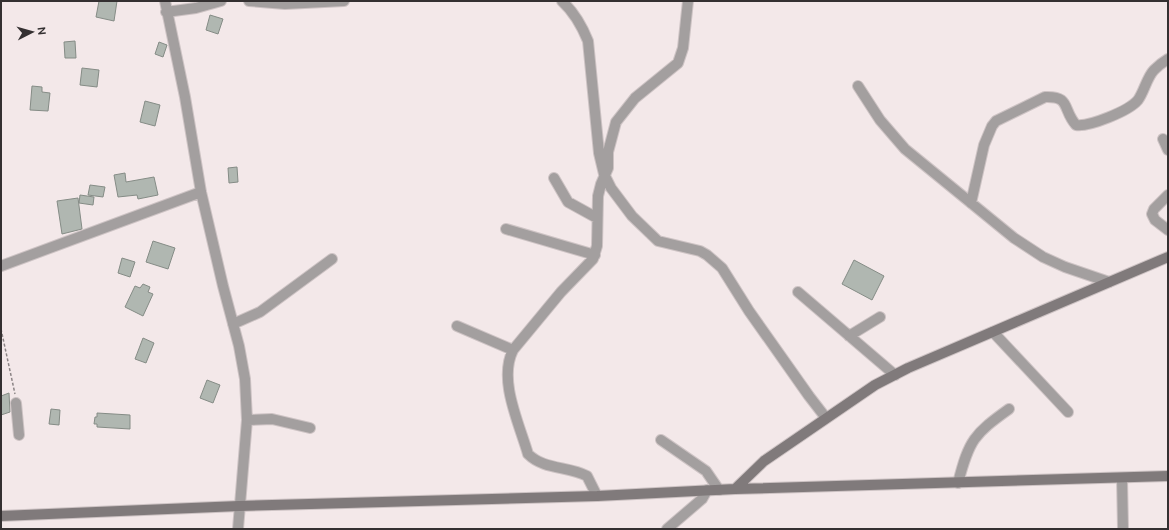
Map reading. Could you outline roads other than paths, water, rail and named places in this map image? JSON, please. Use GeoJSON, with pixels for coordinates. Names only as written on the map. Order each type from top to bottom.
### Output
{"type":"FeatureCollection","features":[{"type":"Feature","properties":{"kind":"main road"},"geometry":{"type":"LineString","coordinates":[[735,489],[764,461],[875,385],[993,332],[1168,257]]}},
{"type":"Feature","properties":{"kind":"main road"},"geometry":{"type":"LineString","coordinates":[[1,516],[239,506],[597,496],[735,489],[1168,476]]}},
{"type":"Feature","properties":{"kind":"street"},"geometry":{"type":"LineString","coordinates":[[165,1],[166,12],[185,97],[201,192],[245,379],[247,420],[238,529]]}},
{"type":"Feature","properties":{"kind":"street"},"geometry":{"type":"LineString","coordinates":[[166,12],[196,8],[221,1]]}},
{"type":"Feature","properties":{"kind":"street"},"geometry":{"type":"LineString","coordinates":[[250,1],[285,4],[344,1]]}},
{"type":"Feature","properties":{"kind":"street"},"geometry":{"type":"LineString","coordinates":[[562,1],[572,10],[583,28],[588,41],[599,153],[604,174],[611,188],[632,216],[658,241],[700,251],[708,255],[722,268],[749,311],[826,418]]}},
{"type":"Feature","properties":{"kind":"street"},"geometry":{"type":"LineString","coordinates":[[597,496],[587,476],[546,465],[534,460],[528,454],[508,386],[508,359],[513,350],[561,292],[593,259],[597,246],[598,196],[604,174],[608,168],[610,145],[616,122],[635,98],[672,69],[681,56],[688,1]]}},
{"type":"Feature","properties":{"kind":"street"},"geometry":{"type":"LineString","coordinates":[[971,203],[987,135],[996,121],[1045,97],[1061,98],[1064,101],[1071,119],[1076,125],[1086,125],[1101,120],[1130,108],[1137,101],[1147,86],[1153,71],[1168,59]]}},
{"type":"Feature","properties":{"kind":"street"},"geometry":{"type":"LineString","coordinates":[[858,86],[880,120],[905,149],[1014,238],[1043,257],[1065,267],[1109,282]]}},
{"type":"Feature","properties":{"kind":"street"},"geometry":{"type":"LineString","coordinates":[[1163,139],[1168,150]]}},
{"type":"Feature","properties":{"kind":"street"},"geometry":{"type":"LineString","coordinates":[[554,178],[568,202],[597,218]]}},
{"type":"Feature","properties":{"kind":"street"},"geometry":{"type":"LineString","coordinates":[[1,266],[201,192]]}},
{"type":"Feature","properties":{"kind":"street"},"geometry":{"type":"LineString","coordinates":[[1168,195],[1154,209],[1152,214],[1155,220],[1168,230]]}},
{"type":"Feature","properties":{"kind":"street"},"geometry":{"type":"LineString","coordinates":[[506,229],[595,255]]}},
{"type":"Feature","properties":{"kind":"street"},"geometry":{"type":"LineString","coordinates":[[233,324],[260,312],[332,259]]}},
{"type":"Feature","properties":{"kind":"street"},"geometry":{"type":"LineString","coordinates":[[798,292],[895,375]]}},
{"type":"Feature","properties":{"kind":"street"},"geometry":{"type":"LineString","coordinates":[[849,336],[880,317]]}},
{"type":"Feature","properties":{"kind":"street"},"geometry":{"type":"LineString","coordinates":[[457,326],[513,350]]}},
{"type":"Feature","properties":{"kind":"street"},"geometry":{"type":"LineString","coordinates":[[993,332],[1068,412]]}},
{"type":"Feature","properties":{"kind":"street"},"geometry":{"type":"LineString","coordinates":[[16,400],[19,435]]}},
{"type":"Feature","properties":{"kind":"street"},"geometry":{"type":"LineString","coordinates":[[958,483],[965,456],[976,436],[983,428],[1010,409]]}},
{"type":"Feature","properties":{"kind":"street"},"geometry":{"type":"LineString","coordinates":[[247,420],[272,419],[310,428]]}},
{"type":"Feature","properties":{"kind":"street"},"geometry":{"type":"LineString","coordinates":[[661,440],[706,471],[719,490]]}},
{"type":"Feature","properties":{"kind":"street"},"geometry":{"type":"LineString","coordinates":[[1122,478],[1123,529]]}},
{"type":"Feature","properties":{"kind":"street"},"geometry":{"type":"LineString","coordinates":[[667,529],[702,499],[707,490]]}}]}
